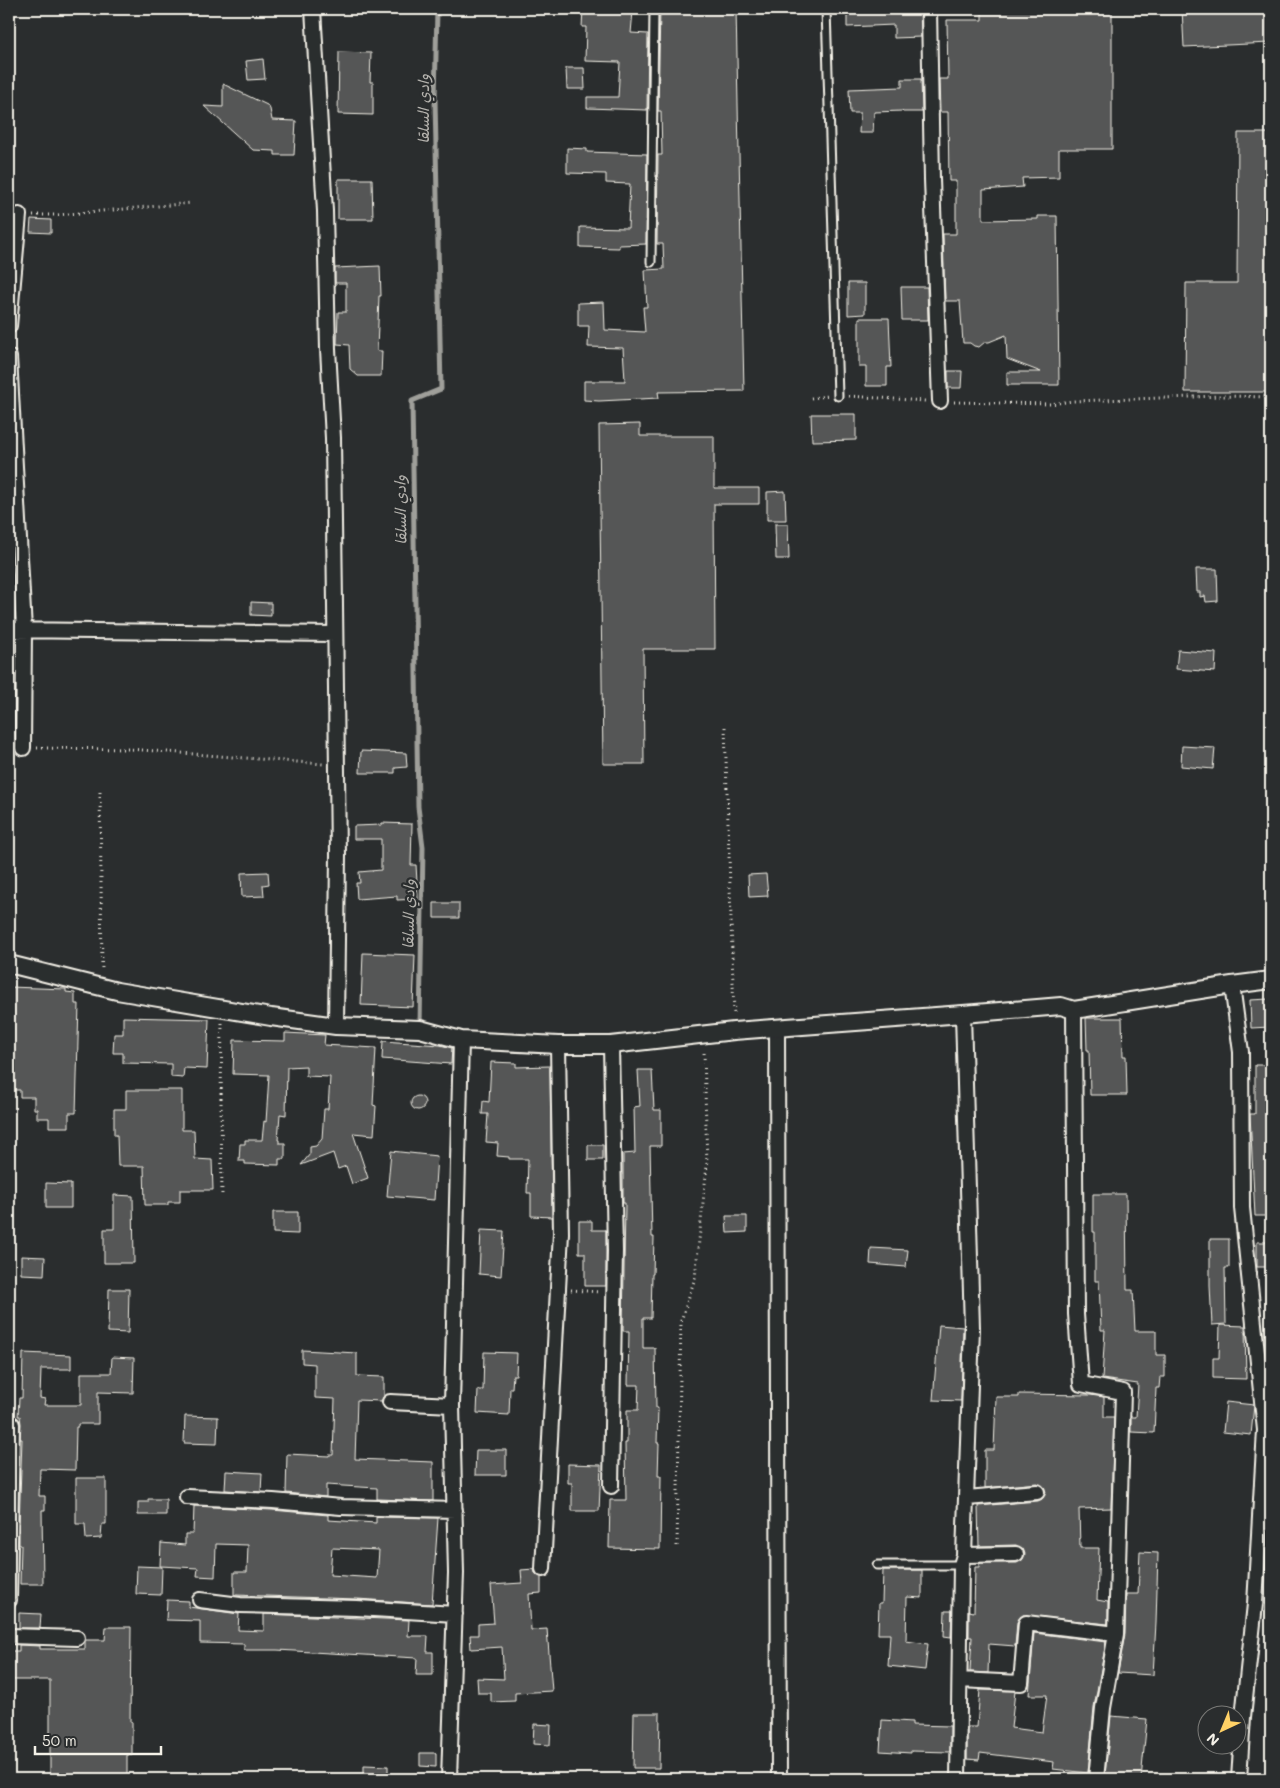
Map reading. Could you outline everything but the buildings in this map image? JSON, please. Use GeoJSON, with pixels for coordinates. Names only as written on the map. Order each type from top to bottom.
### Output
{"type":"FeatureCollection","features":[{"type":"Feature","properties":{"kind":"street"},"geometry":{"type":"LineString","coordinates":[[313,9],[326,211],[328,349],[333,438],[338,855],[336,1026]]}},
{"type":"Feature","properties":{"kind":"street"},"geometry":{"type":"LineString","coordinates":[[929,9],[932,178],[940,401]]}},
{"type":"Feature","properties":{"kind":"street"},"geometry":{"type":"LineString","coordinates":[[9,326],[19,215]]}},
{"type":"Feature","properties":{"kind":"street"},"geometry":{"type":"LineString","coordinates":[[9,357],[24,630],[23,748]]}},
{"type":"Feature","properties":{"kind":"street"},"geometry":{"type":"LineString","coordinates":[[9,630],[335,634]]}},
{"type":"Feature","properties":{"kind":"street"},"geometry":{"type":"LineString","coordinates":[[9,964],[117,991],[222,1007],[271,1020],[336,1026],[420,1029],[461,1040],[558,1045],[611,1045],[734,1031],[1061,1006],[1074,1010],[1271,980]]}},
{"type":"Feature","properties":{"kind":"street"},"geometry":{"type":"LineString","coordinates":[[1232,985],[1241,1052],[1242,1208],[1265,1430],[1255,1604],[1243,1717],[1239,1779]]}},
{"type":"Feature","properties":{"kind":"street"},"geometry":{"type":"LineString","coordinates":[[1074,1010],[1076,1314],[1081,1384],[1123,1392],[1116,1634],[1103,1708],[1096,1779]]}},
{"type":"Feature","properties":{"kind":"street"},"geometry":{"type":"LineString","coordinates":[[958,1779],[963,1560],[967,1498],[972,1328],[963,1014]]}},
{"type":"Feature","properties":{"kind":"street"},"geometry":{"type":"LineString","coordinates":[[777,1028],[779,1779]]}},
{"type":"Feature","properties":{"kind":"street"},"geometry":{"type":"LineString","coordinates":[[449,1779],[455,1614],[452,1405],[461,1040]]}},
{"type":"Feature","properties":{"kind":"street"},"geometry":{"type":"LineString","coordinates":[[543,1569],[561,1233],[558,1045]]}},
{"type":"Feature","properties":{"kind":"street"},"geometry":{"type":"LineString","coordinates":[[611,1045],[615,1251],[611,1486]]}},
{"type":"Feature","properties":{"kind":"street"},"geometry":{"type":"LineString","coordinates":[[390,1402],[452,1405]]}},
{"type":"Feature","properties":{"kind":"street"},"geometry":{"type":"LineString","coordinates":[[9,1600],[12,1424]]}},
{"type":"Feature","properties":{"kind":"street"},"geometry":{"type":"LineString","coordinates":[[967,1498],[1037,1492]]}},
{"type":"Feature","properties":{"kind":"street"},"geometry":{"type":"LineString","coordinates":[[187,1497],[273,1501],[341,1507],[454,1510]]}},
{"type":"Feature","properties":{"kind":"street"},"geometry":{"type":"LineString","coordinates":[[963,1560],[1016,1554]]}},
{"type":"Feature","properties":{"kind":"street"},"geometry":{"type":"LineString","coordinates":[[200,1600],[240,1605],[357,1608],[455,1614]]}},
{"type":"Feature","properties":{"kind":"street"},"geometry":{"type":"LineString","coordinates":[[960,1680],[1021,1682],[1026,1623],[1116,1634]]}},
{"type":"Feature","properties":{"kind":"street"},"geometry":{"type":"LineString","coordinates":[[9,1636],[77,1638]]}},
{"type":"Feature","properties":{"kind":"lane"},"geometry":{"type":"LineString","coordinates":[[651,262],[654,9]]}},
{"type":"Feature","properties":{"kind":"lane"},"geometry":{"type":"LineString","coordinates":[[826,9],[838,396]]}},
{"type":"Feature","properties":{"kind":"lane"},"geometry":{"type":"LineString","coordinates":[[877,1565],[963,1560]]}},
{"type":"Feature","properties":{"kind":"path"},"geometry":{"type":"LineString","coordinates":[[19,215],[58,215],[192,203]]}},
{"type":"Feature","properties":{"kind":"path"},"geometry":{"type":"LineString","coordinates":[[811,398],[838,396],[1050,404],[1073,401],[1222,396],[1271,397]]}},
{"type":"Feature","properties":{"kind":"path"},"geometry":{"type":"LineString","coordinates":[[725,727],[734,1031]]}},
{"type":"Feature","properties":{"kind":"path"},"geometry":{"type":"LineString","coordinates":[[23,748],[129,749],[336,766]]}},
{"type":"Feature","properties":{"kind":"path"},"geometry":{"type":"LineString","coordinates":[[100,792],[102,987]]}},
{"type":"Feature","properties":{"kind":"path"},"geometry":{"type":"LineString","coordinates":[[222,1007],[222,1197]]}},
{"type":"Feature","properties":{"kind":"path"},"geometry":{"type":"LineString","coordinates":[[677,1546],[681,1321],[695,1278],[707,1165],[703,1034]]}},
{"type":"Feature","properties":{"kind":"path"},"geometry":{"type":"LineString","coordinates":[[558,1290],[614,1293]]}},
{"type":"Feature","properties":{"kind":"waterway","name":"وادي السلقا"},"geometry":{"type":"LineString","coordinates":[[420,1026],[423,847],[418,807],[412,401],[441,389],[435,99],[437,9]]}}]}
